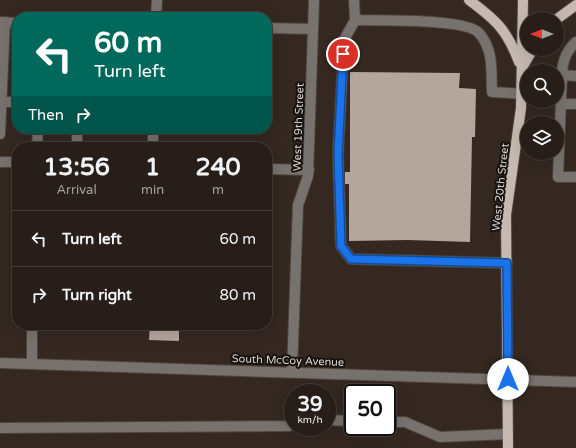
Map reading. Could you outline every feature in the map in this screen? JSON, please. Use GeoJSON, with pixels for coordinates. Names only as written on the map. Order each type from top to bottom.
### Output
{"type":"FeatureCollection","features":[{"type":"Feature","properties":{"kind":"main road"},"geometry":{"type":"LineString","coordinates":[[469,0],[493,18],[506,34],[513,45],[520,64]]}},
{"type":"Feature","properties":{"kind":"main road","name":"West 20th Street"},"geometry":{"type":"LineString","coordinates":[[522,64],[523,0]]}},
{"type":"Feature","properties":{"kind":"main road"},"geometry":{"type":"LineString","coordinates":[[564,14],[576,5]]}},
{"type":"Feature","properties":{"kind":"main road","name":"West 20th Street"},"geometry":{"type":"LineString","coordinates":[[508,448],[506,215],[521,108]]}},
{"type":"Feature","properties":{"kind":"street"},"geometry":{"type":"LineString","coordinates":[[156,12],[157,0]]}},
{"type":"Feature","properties":{"kind":"street","name":"West 19th Street"},"geometry":{"type":"LineString","coordinates":[[292,372],[298,205],[308,176],[314,0]]}},
{"type":"Feature","properties":{"kind":"street"},"geometry":{"type":"LineString","coordinates":[[354,0],[355,20],[344,40],[340,97],[338,154],[341,246],[351,259],[507,263]]}},
{"type":"Feature","properties":{"kind":"street"},"geometry":{"type":"LineString","coordinates":[[355,20],[436,22],[464,26],[478,32],[486,42],[491,54],[492,92],[520,94]]}},
{"type":"Feature","properties":{"kind":"street"},"geometry":{"type":"LineString","coordinates":[[0,134],[3,22]]}},
{"type":"Feature","properties":{"kind":"street"},"geometry":{"type":"LineString","coordinates":[[272,28],[313,29]]}},
{"type":"Feature","properties":{"kind":"street"},"geometry":{"type":"LineString","coordinates":[[563,64],[564,59],[570,47],[576,42]]}},
{"type":"Feature","properties":{"kind":"street"},"geometry":{"type":"LineString","coordinates":[[564,75],[576,76]]}},
{"type":"Feature","properties":{"kind":"street"},"geometry":{"type":"LineString","coordinates":[[1,95],[12,100]]}},
{"type":"Feature","properties":{"kind":"street"},"geometry":{"type":"LineString","coordinates":[[564,100],[576,104]]}},
{"type":"Feature","properties":{"kind":"street"},"geometry":{"type":"LineString","coordinates":[[560,108],[558,177],[576,177]]}},
{"type":"Feature","properties":{"kind":"street"},"geometry":{"type":"LineString","coordinates":[[0,162],[12,162]]}},
{"type":"Feature","properties":{"kind":"street"},"geometry":{"type":"LineString","coordinates":[[272,169],[308,170]]}},
{"type":"Feature","properties":{"kind":"street"},"geometry":{"type":"LineString","coordinates":[[32,330],[32,364]]}},
{"type":"Feature","properties":{"kind":"street","name":"South McCoy Avenue"},"geometry":{"type":"LineString","coordinates":[[0,363],[576,382]]}},
{"type":"Feature","properties":{"kind":"street"},"geometry":{"type":"LineString","coordinates":[[396,422],[406,422],[440,437],[508,434]]}},
{"type":"Feature","properties":{"kind":"street"},"geometry":{"type":"LineString","coordinates":[[0,428],[284,426]]}},
{"type":"Feature","properties":{"kind":"building"},"geometry":{"type":"Polygon","coordinates":[[[350,72],[460,73],[459,88],[476,89],[475,137],[472,137],[470,242],[408,240],[349,241],[349,184],[345,184],[345,172],[350,172],[350,72]]]}},
{"type":"Feature","properties":{"kind":"building"},"geometry":{"type":"Polygon","coordinates":[[[150,330],[179,330],[179,341],[149,340],[150,330]]]}},
{"type":"Feature","properties":{"kind":"route"},"geometry":{"type":"LineString","coordinates":[[343,54],[338,154],[341,246],[351,259],[507,263],[508,379]]}}]}
